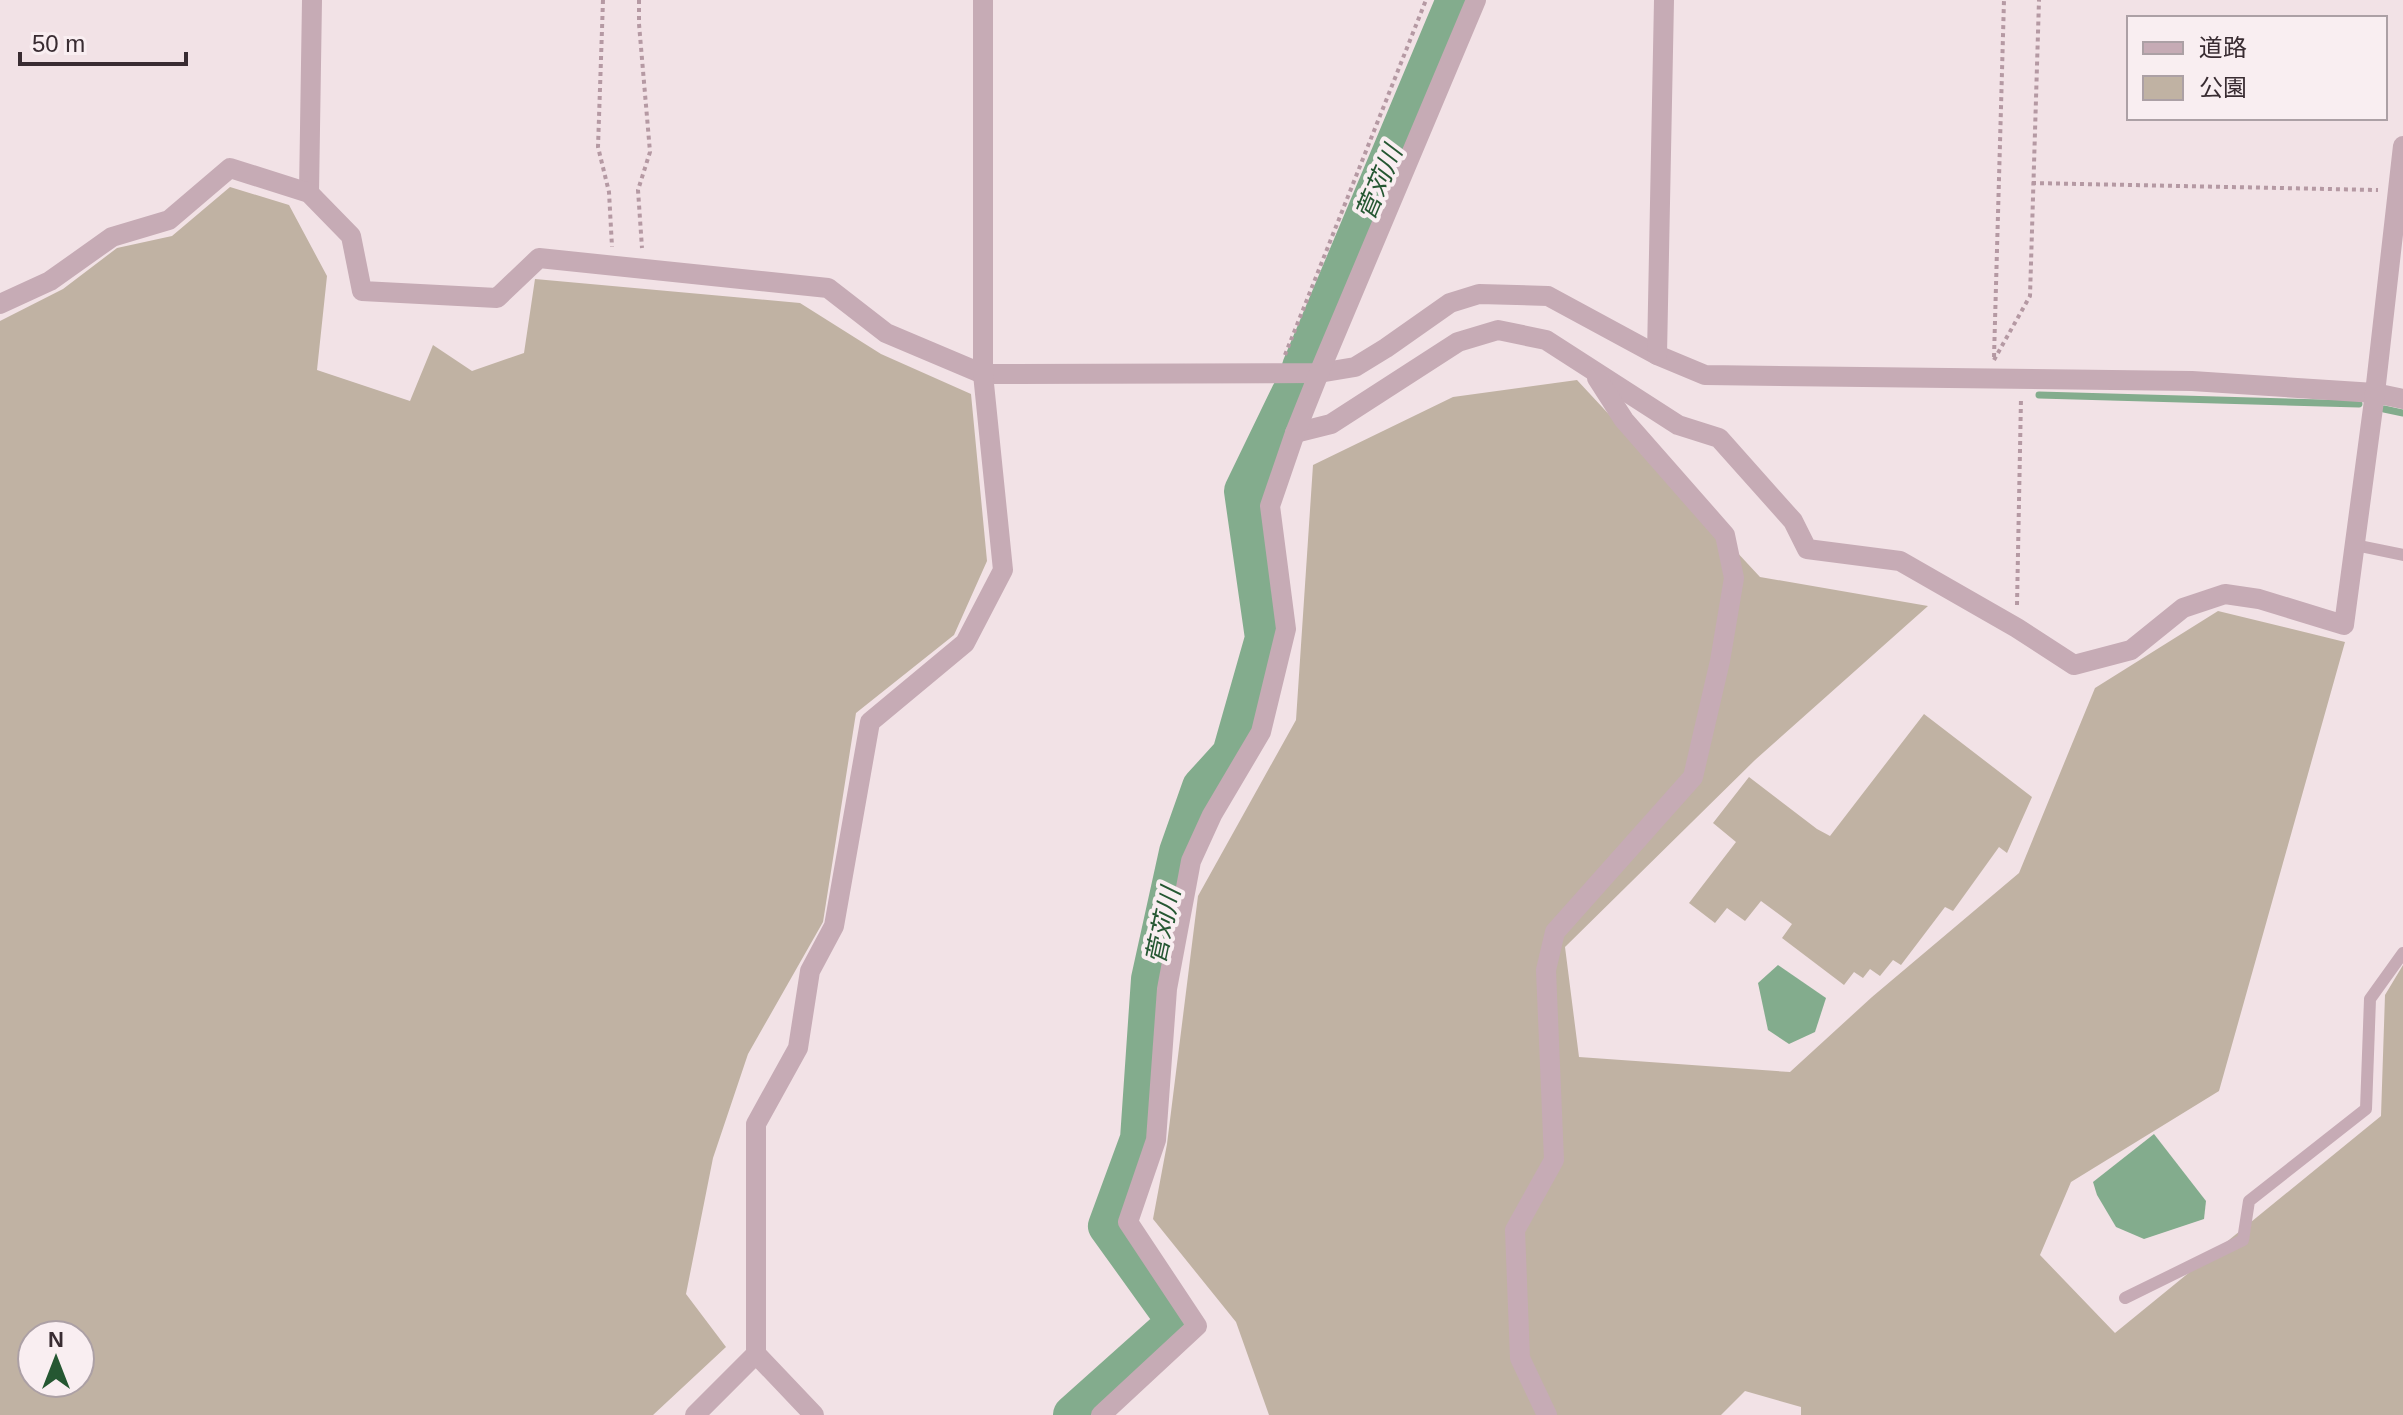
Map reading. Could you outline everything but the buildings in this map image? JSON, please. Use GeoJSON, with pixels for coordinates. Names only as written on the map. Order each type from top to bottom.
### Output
{"type":"FeatureCollection","features":[{"type":"Feature","properties":{"kind":"street"},"geometry":{"type":"LineString","coordinates":[[309,193],[312,0]]}},
{"type":"Feature","properties":{"kind":"street"},"geometry":{"type":"LineString","coordinates":[[814,1415],[756,1354],[756,1124],[798,1048],[810,971],[834,926],[870,722],[965,643],[1003,570],[983,374],[983,0]]}},
{"type":"Feature","properties":{"kind":"street"},"geometry":{"type":"LineString","coordinates":[[1101,1415],[1197,1326],[1128,1222],[1156,1140],[1167,989],[1191,861],[1212,815],[1261,732],[1286,629],[1270,506],[1319,373],[1476,0]]}},
{"type":"Feature","properties":{"kind":"street"},"geometry":{"type":"LineString","coordinates":[[1657,355],[1664,0]]}},
{"type":"Feature","properties":{"kind":"street"},"geometry":{"type":"LineString","coordinates":[[1295,433],[1331,424],[1458,342],[1498,330],[1546,340],[1678,425],[1719,438],[1793,521],[1807,549],[1900,561],[2017,628],[2074,665],[2131,650],[2183,608],[2225,594],[2259,599],[2344,625],[2375,393],[2403,146]]}},
{"type":"Feature","properties":{"kind":"street"},"geometry":{"type":"LineString","coordinates":[[0,304],[50,281],[112,237],[169,220],[230,168],[309,193],[351,236],[362,291],[497,298],[539,258],[828,288],[886,333],[983,374],[1319,373],[1355,367],[1450,303],[1479,294],[1548,296],[1657,355],[1705,375],[1993,370],[2022,380],[2192,381],[2375,393],[2403,399]]}},
{"type":"Feature","properties":{"kind":"street"},"geometry":{"type":"LineString","coordinates":[[1547,1415],[1520,1358],[1515,1230],[1554,1160],[1546,970],[1555,932],[1693,777],[1720,661],[1734,578],[1725,535],[1624,420],[1592,371]]}},
{"type":"Feature","properties":{"kind":"street"},"geometry":{"type":"LineString","coordinates":[[695,1415],[756,1354]]}},
{"type":"Feature","properties":{"kind":"lane"},"geometry":{"type":"LineString","coordinates":[[2355,545],[2403,555]]}},
{"type":"Feature","properties":{"kind":"lane"},"geometry":{"type":"LineString","coordinates":[[2125,1298],[2243,1240],[2249,1201],[2366,1109],[2370,999],[2403,953]]}},
{"type":"Feature","properties":{"kind":"path"},"geometry":{"type":"LineString","coordinates":[[603,0],[598,147],[609,192],[613,266]]}},
{"type":"Feature","properties":{"kind":"path"},"geometry":{"type":"LineString","coordinates":[[639,0],[650,152],[638,190],[644,270]]}},
{"type":"Feature","properties":{"kind":"path"},"geometry":{"type":"LineString","coordinates":[[1278,373],[1426,0]]}},
{"type":"Feature","properties":{"kind":"path"},"geometry":{"type":"LineString","coordinates":[[1993,370],[2004,0]]}},
{"type":"Feature","properties":{"kind":"path"},"geometry":{"type":"LineString","coordinates":[[1993,370],[2030,296],[2039,0]]}},
{"type":"Feature","properties":{"kind":"path"},"geometry":{"type":"LineString","coordinates":[[2032,183],[2397,190]]}},
{"type":"Feature","properties":{"kind":"path"},"geometry":{"type":"LineString","coordinates":[[2017,628],[2022,380]]}},
{"type":"Feature","properties":{"kind":"green space"},"geometry":{"type":"Polygon","coordinates":[[[230,187],[289,205],[327,276],[317,370],[410,401],[433,345],[472,371],[524,353],[535,279],[800,303],[881,354],[971,394],[987,561],[954,635],[856,713],[823,922],[748,1054],[713,1158],[686,1294],[726,1347],[653,1415],[0,1415],[0,321],[63,289],[117,248],[172,236],[230,187]]]}},
{"type":"Feature","properties":{"kind":"green space"},"geometry":{"type":"Polygon","coordinates":[[[1577,380],[1760,577],[1928,606],[1755,760],[1565,947],[1579,1057],[1790,1072],[1872,997],[2019,873],[2095,688],[2218,611],[2345,642],[2219,1091],[2071,1182],[2040,1255],[2115,1333],[2381,1116],[2385,995],[2403,965],[2403,1415],[1801,1415],[1801,1407],[1745,1391],[1721,1415],[1269,1415],[1236,1322],[1153,1219],[1167,1144],[1198,896],[1296,720],[1313,465],[1453,397],[1577,380]]]}},
{"type":"Feature","properties":{"kind":"green space"},"geometry":{"type":"Polygon","coordinates":[[[1924,714],[2032,797],[2007,853],[1999,847],[1953,911],[1945,907],[1901,965],[1893,960],[1880,976],[1870,969],[1863,978],[1854,972],[1844,985],[1782,938],[1792,924],[1761,901],[1745,921],[1727,908],[1715,923],[1689,903],[1736,842],[1713,823],[1749,777],[1830,836],[1924,714]]]}},
{"type":"Feature","properties":{"kind":"shaded area"},"geometry":{"type":"Polygon","coordinates":[[[1778,965],[1826,998],[1815,1032],[1789,1044],[1768,1030],[1758,983],[1778,965]]]}},
{"type":"Feature","properties":{"kind":"shaded area"},"geometry":{"type":"Polygon","coordinates":[[[2154,1134],[2206,1201],[2204,1219],[2144,1239],[2116,1227],[2093,1182],[2154,1134]]]}},
{"type":"Feature","properties":{"kind":"waterway","name":"菅苅川"},"geometry":{"type":"LineString","coordinates":[[1302,367],[1456,0]]}},
{"type":"Feature","properties":{"kind":"waterway","name":"菅苅川"},"geometry":{"type":"LineString","coordinates":[[1073,1415],[1177,1322],[1108,1226],[1140,1139],[1151,979],[1179,852],[1202,787],[1232,754],[1265,638],[1244,491],[1291,394]]}},
{"type":"Feature","properties":{"kind":"waterway"},"geometry":{"type":"LineString","coordinates":[[2039,395],[2359,404]]}},
{"type":"Feature","properties":{"kind":"waterway"},"geometry":{"type":"LineString","coordinates":[[2384,409],[2403,413]]}}]}
